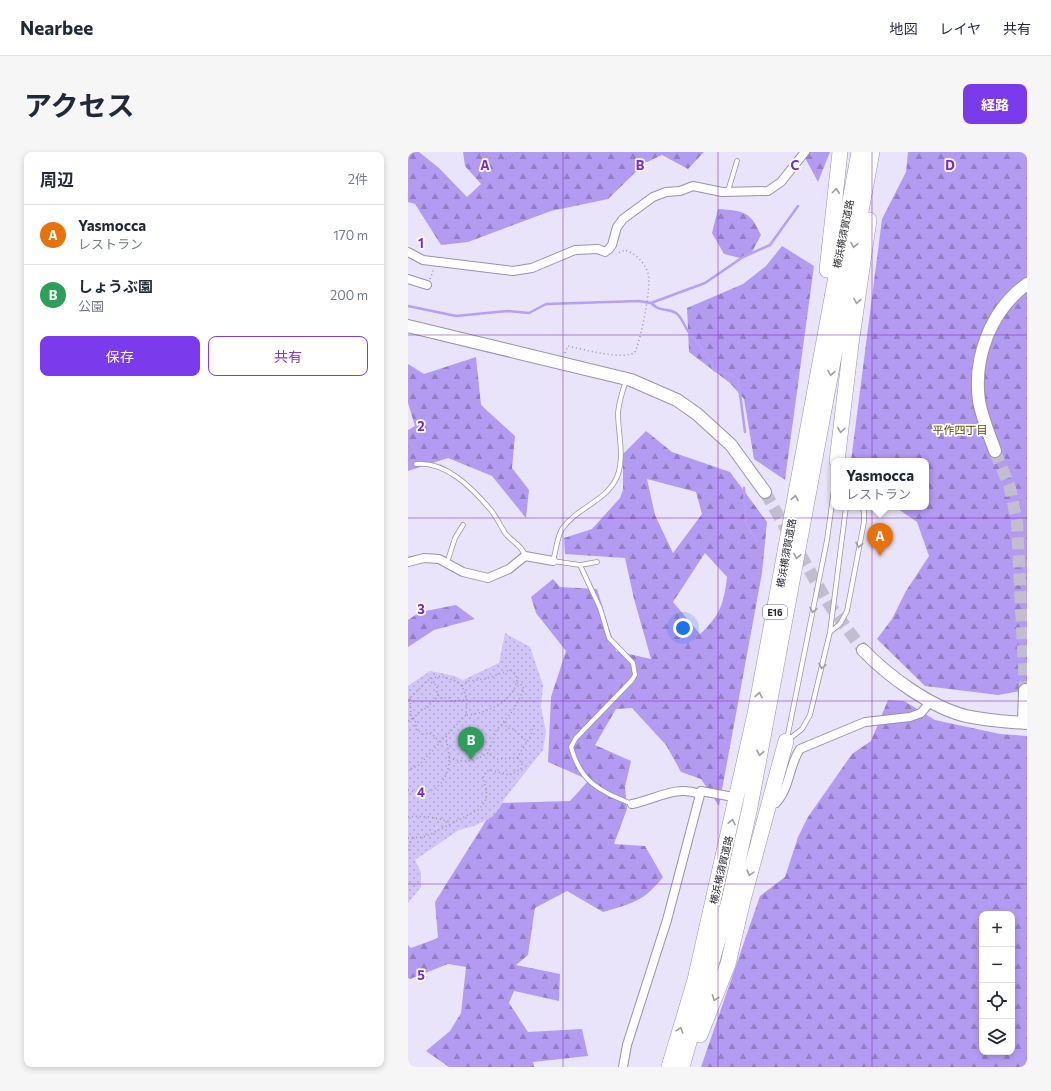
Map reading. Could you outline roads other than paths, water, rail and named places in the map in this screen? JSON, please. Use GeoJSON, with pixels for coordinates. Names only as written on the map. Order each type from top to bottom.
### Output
{"type":"FeatureCollection","features":[{"type":"Feature","properties":{"kind":"highway"},"geometry":{"type":"LineString","coordinates":[[808,424],[833,227],[840,152]]}},
{"type":"Feature","properties":{"kind":"highway","name":"横浜横須賀道路"},"geometry":{"type":"LineString","coordinates":[[669,1067],[695,980],[754,722],[780,589],[808,424],[859,152]]}},
{"type":"Feature","properties":{"kind":"highway","name":"横浜横須賀道路"},"geometry":{"type":"LineString","coordinates":[[682,1067],[730,901],[750,807],[872,152]]}},
{"type":"Feature","properties":{"kind":"highway"},"geometry":{"type":"LineString","coordinates":[[838,458],[851,344],[879,152]]}},
{"type":"Feature","properties":{"kind":"highway"},"geometry":{"type":"LineString","coordinates":[[687,1067],[728,964],[743,900],[786,741]]}},
{"type":"Feature","properties":{"kind":"street"},"geometry":{"type":"LineString","coordinates":[[408,252],[422,260],[513,271],[532,268],[558,259],[575,250],[607,250],[612,245],[617,227],[623,219],[653,197],[666,192],[680,191],[693,186],[728,192],[768,190],[775,188],[805,152]]}},
{"type":"Feature","properties":{"kind":"street"},"geometry":{"type":"LineString","coordinates":[[408,279],[427,285]]}},
{"type":"Feature","properties":{"kind":"street"},"geometry":{"type":"LineString","coordinates":[[995,451],[983,417],[979,400],[978,381],[983,350],[990,328],[1002,306],[1027,284]]}},
{"type":"Feature","properties":{"kind":"street"},"geometry":{"type":"LineString","coordinates":[[408,326],[627,378],[677,400],[697,414],[731,445],[745,462],[765,492]]}},
{"type":"Feature","properties":{"kind":"street"},"geometry":{"type":"LineString","coordinates":[[408,562],[424,558],[438,559],[463,572],[488,578],[509,569],[525,556],[553,561]]}},
{"type":"Feature","properties":{"kind":"street"},"geometry":{"type":"LineString","coordinates":[[863,650],[897,680],[931,701],[966,716],[1026,723],[1025,690]]}},
{"type":"Feature","properties":{"kind":"street"},"geometry":{"type":"LineString","coordinates":[[776,803],[785,789],[795,756],[800,749],[865,722],[910,717],[921,713],[931,701]]}},
{"type":"Feature","properties":{"kind":"street"},"geometry":{"type":"LineString","coordinates":[[632,804],[648,801],[678,790],[689,790],[700,794],[701,792],[728,796]]}},
{"type":"Feature","properties":{"kind":"street"},"geometry":{"type":"LineString","coordinates":[[623,1067],[627,1045],[667,920],[700,794]]}},
{"type":"Feature","properties":{"kind":"lane"},"geometry":{"type":"LineString","coordinates":[[728,192],[737,161]]}},
{"type":"Feature","properties":{"kind":"lane"},"geometry":{"type":"LineString","coordinates":[[598,562],[580,565],[553,561],[561,530],[570,520],[605,495],[612,486],[621,466],[618,413],[619,399],[627,378]]}},
{"type":"Feature","properties":{"kind":"lane"},"geometry":{"type":"LineString","coordinates":[[416,464],[428,463],[448,471],[458,477],[490,510],[505,533],[520,546],[525,556]]}},
{"type":"Feature","properties":{"kind":"lane"},"geometry":{"type":"LineString","coordinates":[[786,741],[827,540],[831,510]]}},
{"type":"Feature","properties":{"kind":"lane"},"geometry":{"type":"LineString","coordinates":[[786,741],[802,729],[810,715],[830,632],[846,510]]}},
{"type":"Feature","properties":{"kind":"lane"},"geometry":{"type":"LineString","coordinates":[[830,632],[840,624],[847,610],[864,522],[863,510]]}},
{"type":"Feature","properties":{"kind":"lane"},"geometry":{"type":"LineString","coordinates":[[447,563],[455,538],[463,525]]}},
{"type":"Feature","properties":{"kind":"lane"},"geometry":{"type":"LineString","coordinates":[[580,565],[600,608],[609,638],[633,663],[635,670],[632,680],[576,738],[571,747],[577,761],[590,783],[599,790],[632,804]]}},
{"type":"Feature","properties":{"kind":"waterway"},"geometry":{"type":"LineString","coordinates":[[408,306],[456,316],[507,311],[529,313],[546,304],[639,301],[651,303],[705,283],[743,257],[770,245],[798,206]]}},
{"type":"Feature","properties":{"kind":"waterway"},"geometry":{"type":"LineString","coordinates":[[651,303],[658,308],[673,311],[678,315],[688,331],[706,354],[714,370],[734,376],[738,379],[745,432]]}},
{"type":"Feature","properties":{"kind":"waterway"},"geometry":{"type":"LineString","coordinates":[[744,488],[746,524],[757,541]]}},
{"type":"Feature","properties":{"kind":"tunnel"},"geometry":{"type":"LineString","coordinates":[[995,451],[1010,488],[1017,522],[1025,690]]}},
{"type":"Feature","properties":{"kind":"tunnel"},"geometry":{"type":"LineString","coordinates":[[765,492],[828,603],[863,650]]}},
{"type":"Feature","properties":{"kind":"place","name":"Yasmocca"},"geometry":{"type":"Point","coordinates":[880,556]}},
{"type":"Feature","properties":{"kind":"place","name":"しょうぶ園"},"geometry":{"type":"Point","coordinates":[471,760]}},
{"type":"Feature","properties":{"kind":"district","name":"平作四丁目"},"geometry":{"type":"Point","coordinates":[960,429]}}]}
